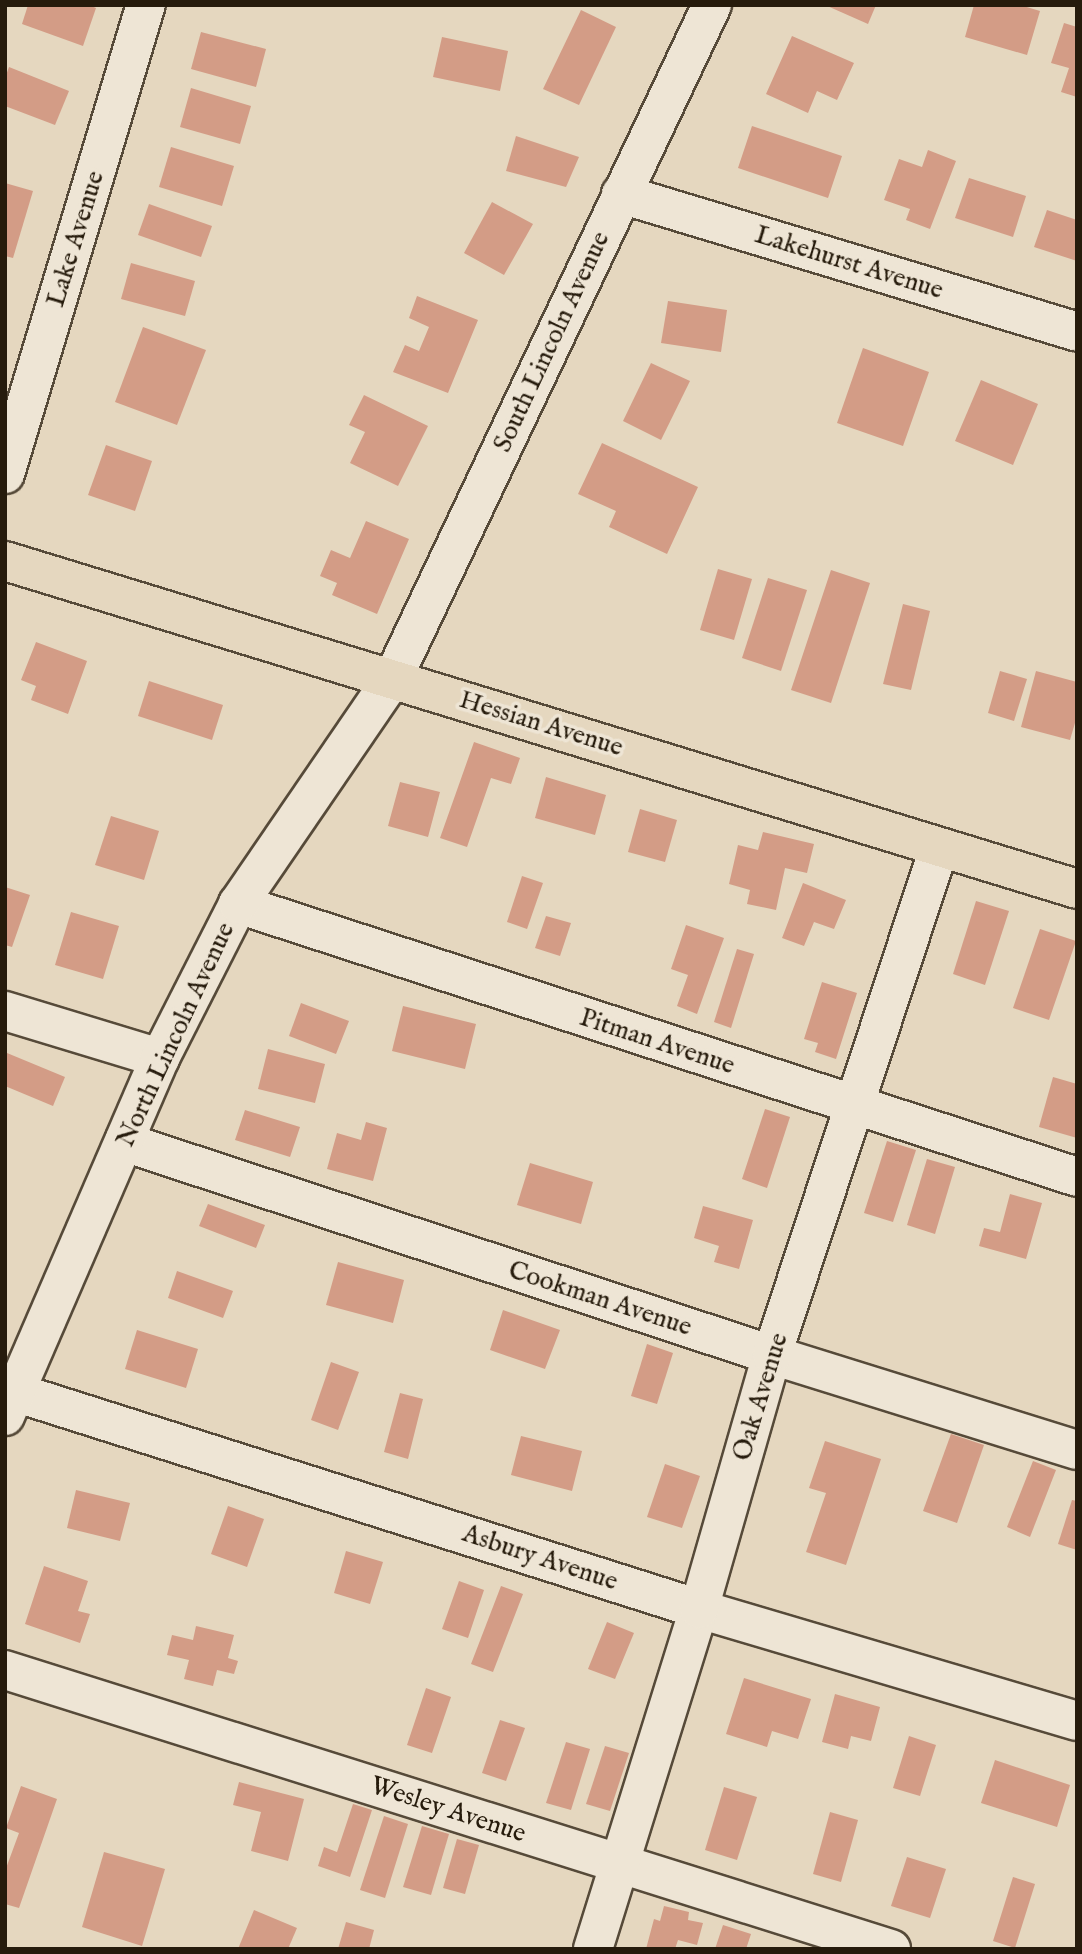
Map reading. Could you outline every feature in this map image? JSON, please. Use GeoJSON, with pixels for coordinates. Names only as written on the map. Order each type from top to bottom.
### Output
{"type":"FeatureCollection","features":[{"type":"Feature","properties":{"kind":"main road","name":"Hessian Avenue"},"geometry":{"type":"LineString","coordinates":[[5,561],[1077,889]]}},
{"type":"Feature","properties":{"kind":"street","name":"Lake Avenue"},"geometry":{"type":"LineString","coordinates":[[5,474],[146,5]]}},
{"type":"Feature","properties":{"kind":"street","name":"South Lincoln Avenue"},"geometry":{"type":"LineString","coordinates":[[393,678],[712,5]]}},
{"type":"Feature","properties":{"kind":"street","name":"Lakehurst Avenue"},"geometry":{"type":"LineString","coordinates":[[621,194],[1077,332]]}},
{"type":"Feature","properties":{"kind":"street","name":"North Lincoln Avenue"},"geometry":{"type":"LineString","coordinates":[[9,1399],[160,1058],[238,904],[393,678]]}},
{"type":"Feature","properties":{"kind":"street","name":"Oak Avenue"},"geometry":{"type":"LineString","coordinates":[[593,1949],[617,1864],[699,1608],[772,1355],[939,848]]}},
{"type":"Feature","properties":{"kind":"street","name":"Pitman Avenue"},"geometry":{"type":"LineString","coordinates":[[238,904],[855,1107],[1077,1177]]}},
{"type":"Feature","properties":{"kind":"street"},"geometry":{"type":"LineString","coordinates":[[5,1010],[160,1058]]}},
{"type":"Feature","properties":{"kind":"street","name":"Cookman Avenue"},"geometry":{"type":"LineString","coordinates":[[124,1142],[772,1355],[1077,1450]]}},
{"type":"Feature","properties":{"kind":"street","name":"Asbury Avenue"},"geometry":{"type":"LineString","coordinates":[[9,1399],[1077,1721]]}},
{"type":"Feature","properties":{"kind":"street","name":"Wesley Avenue"},"geometry":{"type":"LineString","coordinates":[[5,1670],[891,1949]]}},
{"type":"Feature","properties":{"kind":"building"},"geometry":{"type":"Polygon","coordinates":[[[28,5],[89,5],[96,8],[83,46],[22,24],[28,5]]]}},
{"type":"Feature","properties":{"kind":"building"},"geometry":{"type":"Polygon","coordinates":[[[825,5],[876,5],[868,24],[825,5]]]}},
{"type":"Feature","properties":{"kind":"building"},"geometry":{"type":"Polygon","coordinates":[[[974,5],[1020,5],[1040,11],[1027,55],[965,37],[974,5]]]}},
{"type":"Feature","properties":{"kind":"building"},"geometry":{"type":"Polygon","coordinates":[[[581,10],[616,27],[579,105],[543,89],[581,10]]]}},
{"type":"Feature","properties":{"kind":"building"},"geometry":{"type":"Polygon","coordinates":[[[1064,23],[1077,27],[1077,97],[1061,92],[1069,68],[1051,63],[1064,23]]]}},
{"type":"Feature","properties":{"kind":"building"},"geometry":{"type":"Polygon","coordinates":[[[201,32],[266,49],[256,87],[191,69],[201,32]]]}},
{"type":"Feature","properties":{"kind":"building"},"geometry":{"type":"Polygon","coordinates":[[[792,36],[854,63],[837,100],[817,91],[808,113],[766,94],[792,36]]]}},
{"type":"Feature","properties":{"kind":"building"},"geometry":{"type":"Polygon","coordinates":[[[442,37],[508,51],[500,91],[433,77],[442,37]]]}},
{"type":"Feature","properties":{"kind":"building"},"geometry":{"type":"Polygon","coordinates":[[[9,67],[69,91],[55,125],[5,106],[5,78],[9,67]]]}},
{"type":"Feature","properties":{"kind":"building"},"geometry":{"type":"Polygon","coordinates":[[[191,88],[251,106],[240,144],[180,127],[191,88]]]}},
{"type":"Feature","properties":{"kind":"building"},"geometry":{"type":"Polygon","coordinates":[[[752,126],[842,156],[828,198],[738,168],[752,126]]]}},
{"type":"Feature","properties":{"kind":"building"},"geometry":{"type":"Polygon","coordinates":[[[516,136],[579,157],[566,187],[506,171],[516,136]]]}},
{"type":"Feature","properties":{"kind":"building"},"geometry":{"type":"Polygon","coordinates":[[[171,147],[234,166],[222,206],[159,187],[171,147]]]}},
{"type":"Feature","properties":{"kind":"building"},"geometry":{"type":"Polygon","coordinates":[[[928,150],[956,161],[930,229],[906,220],[910,209],[884,200],[899,159],[922,167],[928,150]]]}},
{"type":"Feature","properties":{"kind":"building"},"geometry":{"type":"Polygon","coordinates":[[[969,178],[1026,196],[1013,237],[955,218],[969,178]]]}},
{"type":"Feature","properties":{"kind":"building"},"geometry":{"type":"Polygon","coordinates":[[[5,183],[33,191],[13,258],[5,256],[5,183]]]}},
{"type":"Feature","properties":{"kind":"building"},"geometry":{"type":"Polygon","coordinates":[[[492,202],[533,224],[504,275],[464,253],[492,202]]]}},
{"type":"Feature","properties":{"kind":"building"},"geometry":{"type":"Polygon","coordinates":[[[149,204],[212,226],[201,257],[138,235],[149,204]]]}},
{"type":"Feature","properties":{"kind":"building"},"geometry":{"type":"Polygon","coordinates":[[[1047,210],[1077,220],[1077,261],[1034,247],[1047,210]]]}},
{"type":"Feature","properties":{"kind":"building"},"geometry":{"type":"Polygon","coordinates":[[[131,263],[195,281],[185,316],[121,299],[131,263]]]}},
{"type":"Feature","properties":{"kind":"building"},"geometry":{"type":"Polygon","coordinates":[[[417,296],[478,320],[448,393],[393,372],[405,345],[419,351],[429,327],[409,318],[417,296]]]}},
{"type":"Feature","properties":{"kind":"building"},"geometry":{"type":"Polygon","coordinates":[[[668,301],[727,310],[721,352],[661,343],[668,301]]]}},
{"type":"Feature","properties":{"kind":"building"},"geometry":{"type":"Polygon","coordinates":[[[143,327],[206,350],[177,425],[115,402],[143,327]]]}},
{"type":"Feature","properties":{"kind":"building"},"geometry":{"type":"Polygon","coordinates":[[[863,348],[929,372],[903,446],[837,423],[863,348]]]}},
{"type":"Feature","properties":{"kind":"building"},"geometry":{"type":"Polygon","coordinates":[[[651,363],[690,381],[661,440],[623,421],[651,363]]]}},
{"type":"Feature","properties":{"kind":"building"},"geometry":{"type":"Polygon","coordinates":[[[981,380],[1038,404],[1013,465],[955,441],[981,380]]]}},
{"type":"Feature","properties":{"kind":"building"},"geometry":{"type":"Polygon","coordinates":[[[364,395],[428,426],[398,486],[350,463],[365,432],[349,425],[364,395]]]}},
{"type":"Feature","properties":{"kind":"building"},"geometry":{"type":"Polygon","coordinates":[[[602,443],[698,487],[667,554],[609,527],[616,511],[578,494],[602,443]]]}},
{"type":"Feature","properties":{"kind":"building"},"geometry":{"type":"Polygon","coordinates":[[[106,445],[152,461],[135,511],[88,495],[106,445]]]}},
{"type":"Feature","properties":{"kind":"building"},"geometry":{"type":"Polygon","coordinates":[[[366,521],[409,539],[377,614],[332,595],[337,583],[320,576],[331,550],[350,558],[366,521]]]}},
{"type":"Feature","properties":{"kind":"building"},"geometry":{"type":"Polygon","coordinates":[[[718,569],[752,579],[734,640],[700,630],[718,569]]]}},
{"type":"Feature","properties":{"kind":"building"},"geometry":{"type":"Polygon","coordinates":[[[831,570],[870,583],[831,703],[791,690],[831,570]]]}},
{"type":"Feature","properties":{"kind":"building"},"geometry":{"type":"Polygon","coordinates":[[[768,578],[807,590],[781,671],[742,658],[768,578]]]}},
{"type":"Feature","properties":{"kind":"building"},"geometry":{"type":"Polygon","coordinates":[[[903,604],[930,611],[911,690],[883,684],[903,604]]]}},
{"type":"Feature","properties":{"kind":"building"},"geometry":{"type":"Polygon","coordinates":[[[36,642],[87,661],[68,714],[31,700],[36,686],[21,680],[36,642]]]}},
{"type":"Feature","properties":{"kind":"building"},"geometry":{"type":"Polygon","coordinates":[[[1000,671],[1027,679],[1014,721],[988,713],[1000,671]]]}},
{"type":"Feature","properties":{"kind":"building"},"geometry":{"type":"Polygon","coordinates":[[[1036,671],[1077,682],[1077,716],[1070,740],[1021,727],[1036,671]]]}},
{"type":"Feature","properties":{"kind":"building"},"geometry":{"type":"Polygon","coordinates":[[[149,681],[223,705],[212,740],[138,716],[149,681]]]}},
{"type":"Feature","properties":{"kind":"building"},"geometry":{"type":"Polygon","coordinates":[[[474,742],[520,758],[511,784],[491,778],[467,847],[440,838],[474,742]]]}},
{"type":"Feature","properties":{"kind":"building"},"geometry":{"type":"Polygon","coordinates":[[[546,777],[606,795],[595,835],[535,818],[546,777]]]}},
{"type":"Feature","properties":{"kind":"building"},"geometry":{"type":"Polygon","coordinates":[[[400,782],[440,792],[428,837],[388,826],[400,782]]]}},
{"type":"Feature","properties":{"kind":"building"},"geometry":{"type":"Polygon","coordinates":[[[640,809],[677,820],[665,862],[628,852],[640,809]]]}},
{"type":"Feature","properties":{"kind":"building"},"geometry":{"type":"Polygon","coordinates":[[[111,816],[159,831],[144,880],[95,865],[111,816]]]}},
{"type":"Feature","properties":{"kind":"building"},"geometry":{"type":"Polygon","coordinates":[[[763,832],[814,844],[807,873],[785,868],[776,910],[747,904],[750,890],[729,884],[738,845],[758,850],[763,832]]]}},
{"type":"Feature","properties":{"kind":"building"},"geometry":{"type":"Polygon","coordinates":[[[522,876],[543,883],[527,929],[507,922],[522,876]]]}},
{"type":"Feature","properties":{"kind":"building"},"geometry":{"type":"Polygon","coordinates":[[[803,883],[846,900],[834,929],[814,922],[804,946],[782,938],[803,883]]]}},
{"type":"Feature","properties":{"kind":"building"},"geometry":{"type":"Polygon","coordinates":[[[5,887],[30,895],[12,947],[5,945],[5,887]]]}},
{"type":"Feature","properties":{"kind":"building"},"geometry":{"type":"Polygon","coordinates":[[[976,901],[1009,911],[985,985],[953,974],[976,901]]]}},
{"type":"Feature","properties":{"kind":"building"},"geometry":{"type":"Polygon","coordinates":[[[71,912],[119,926],[103,979],[55,965],[71,912]]]}},
{"type":"Feature","properties":{"kind":"building"},"geometry":{"type":"Polygon","coordinates":[[[546,916],[571,923],[560,956],[535,948],[546,916]]]}},
{"type":"Feature","properties":{"kind":"building"},"geometry":{"type":"Polygon","coordinates":[[[686,925],[724,938],[697,1014],[677,1006],[688,975],[671,969],[686,925]]]}},
{"type":"Feature","properties":{"kind":"building"},"geometry":{"type":"Polygon","coordinates":[[[1040,929],[1076,941],[1049,1020],[1013,1008],[1040,929]]]}},
{"type":"Feature","properties":{"kind":"building"},"geometry":{"type":"Polygon","coordinates":[[[737,949],[754,954],[731,1028],[714,1022],[737,949]]]}},
{"type":"Feature","properties":{"kind":"building"},"geometry":{"type":"Polygon","coordinates":[[[822,982],[857,993],[836,1059],[815,1052],[818,1043],[804,1039],[822,982]]]}},
{"type":"Feature","properties":{"kind":"building"},"geometry":{"type":"Polygon","coordinates":[[[301,1003],[349,1021],[336,1054],[289,1036],[301,1003]]]}},
{"type":"Feature","properties":{"kind":"building"},"geometry":{"type":"Polygon","coordinates":[[[403,1006],[476,1024],[465,1069],[392,1051],[403,1006]]]}},
{"type":"Feature","properties":{"kind":"building"},"geometry":{"type":"Polygon","coordinates":[[[268,1049],[325,1064],[315,1103],[258,1089],[268,1049]]]}},
{"type":"Feature","properties":{"kind":"building"},"geometry":{"type":"Polygon","coordinates":[[[7,1053],[65,1077],[53,1106],[5,1086],[7,1053]]]}},
{"type":"Feature","properties":{"kind":"building"},"geometry":{"type":"Polygon","coordinates":[[[1053,1077],[1077,1084],[1077,1138],[1039,1127],[1053,1077]]]}},
{"type":"Feature","properties":{"kind":"building"},"geometry":{"type":"Polygon","coordinates":[[[765,1109],[790,1117],[767,1188],[742,1179],[765,1109]]]}},
{"type":"Feature","properties":{"kind":"building"},"geometry":{"type":"Polygon","coordinates":[[[245,1110],[300,1127],[290,1157],[235,1140],[245,1110]]]}},
{"type":"Feature","properties":{"kind":"building"},"geometry":{"type":"Polygon","coordinates":[[[366,1122],[387,1128],[373,1181],[327,1169],[337,1133],[361,1140],[366,1122]]]}},
{"type":"Feature","properties":{"kind":"building"},"geometry":{"type":"Polygon","coordinates":[[[887,1141],[916,1150],[893,1222],[864,1213],[887,1141]]]}},
{"type":"Feature","properties":{"kind":"building"},"geometry":{"type":"Polygon","coordinates":[[[927,1159],[955,1167],[935,1234],[907,1225],[927,1159]]]}},
{"type":"Feature","properties":{"kind":"building"},"geometry":{"type":"Polygon","coordinates":[[[530,1163],[593,1182],[581,1224],[517,1205],[530,1163]]]}},
{"type":"Feature","properties":{"kind":"building"},"geometry":{"type":"Polygon","coordinates":[[[1010,1194],[1042,1203],[1026,1259],[979,1246],[984,1228],[1000,1232],[1010,1194]]]}},
{"type":"Feature","properties":{"kind":"building"},"geometry":{"type":"Polygon","coordinates":[[[208,1204],[265,1225],[256,1248],[199,1226],[208,1204]]]}},
{"type":"Feature","properties":{"kind":"building"},"geometry":{"type":"Polygon","coordinates":[[[703,1206],[753,1220],[739,1269],[714,1262],[719,1246],[694,1238],[703,1206]]]}},
{"type":"Feature","properties":{"kind":"building"},"geometry":{"type":"Polygon","coordinates":[[[338,1262],[404,1280],[393,1323],[326,1305],[338,1262]]]}},
{"type":"Feature","properties":{"kind":"building"},"geometry":{"type":"Polygon","coordinates":[[[177,1271],[233,1291],[223,1318],[168,1298],[177,1271]]]}},
{"type":"Feature","properties":{"kind":"building"},"geometry":{"type":"Polygon","coordinates":[[[503,1310],[560,1330],[545,1369],[490,1350],[503,1310]]]}},
{"type":"Feature","properties":{"kind":"building"},"geometry":{"type":"Polygon","coordinates":[[[137,1330],[198,1349],[186,1388],[125,1369],[137,1330]]]}},
{"type":"Feature","properties":{"kind":"building"},"geometry":{"type":"Polygon","coordinates":[[[647,1344],[673,1353],[657,1404],[631,1396],[647,1344]]]}},
{"type":"Feature","properties":{"kind":"building"},"geometry":{"type":"Polygon","coordinates":[[[331,1362],[359,1372],[338,1430],[311,1420],[331,1362]]]}},
{"type":"Feature","properties":{"kind":"building"},"geometry":{"type":"Polygon","coordinates":[[[400,1393],[423,1399],[408,1459],[384,1452],[400,1393]]]}},
{"type":"Feature","properties":{"kind":"building"},"geometry":{"type":"Polygon","coordinates":[[[951,1434],[984,1445],[957,1523],[923,1511],[951,1434]]]}},
{"type":"Feature","properties":{"kind":"building"},"geometry":{"type":"Polygon","coordinates":[[[521,1436],[582,1451],[572,1491],[511,1475],[521,1436]]]}},
{"type":"Feature","properties":{"kind":"building"},"geometry":{"type":"Polygon","coordinates":[[[825,1441],[881,1459],[846,1565],[806,1552],[826,1493],[809,1488],[825,1441]]]}},
{"type":"Feature","properties":{"kind":"building"},"geometry":{"type":"Polygon","coordinates":[[[1033,1461],[1056,1470],[1030,1537],[1007,1527],[1033,1461]]]}},
{"type":"Feature","properties":{"kind":"building"},"geometry":{"type":"Polygon","coordinates":[[[665,1464],[700,1476],[682,1528],[647,1517],[665,1464]]]}},
{"type":"Feature","properties":{"kind":"building"},"geometry":{"type":"Polygon","coordinates":[[[76,1490],[130,1503],[120,1541],[67,1528],[76,1490]]]}},
{"type":"Feature","properties":{"kind":"building"},"geometry":{"type":"Polygon","coordinates":[[[1072,1500],[1077,1501],[1077,1550],[1058,1544],[1072,1500]]]}},
{"type":"Feature","properties":{"kind":"building"},"geometry":{"type":"Polygon","coordinates":[[[228,1506],[264,1519],[247,1567],[211,1554],[228,1506]]]}},
{"type":"Feature","properties":{"kind":"building"},"geometry":{"type":"Polygon","coordinates":[[[346,1551],[383,1562],[370,1604],[334,1593],[346,1551]]]}},
{"type":"Feature","properties":{"kind":"building"},"geometry":{"type":"Polygon","coordinates":[[[44,1566],[88,1581],[78,1611],[90,1614],[80,1643],[25,1624],[44,1566]]]}},
{"type":"Feature","properties":{"kind":"building"},"geometry":{"type":"Polygon","coordinates":[[[459,1581],[484,1590],[468,1638],[442,1629],[459,1581]]]}},
{"type":"Feature","properties":{"kind":"building"},"geometry":{"type":"Polygon","coordinates":[[[501,1586],[523,1594],[493,1672],[471,1664],[501,1586]]]}},
{"type":"Feature","properties":{"kind":"building"},"geometry":{"type":"Polygon","coordinates":[[[607,1622],[634,1633],[615,1679],[588,1669],[607,1622]]]}},
{"type":"Feature","properties":{"kind":"building"},"geometry":{"type":"Polygon","coordinates":[[[196,1626],[234,1635],[228,1658],[238,1661],[234,1674],[217,1670],[213,1686],[184,1679],[189,1660],[167,1655],[172,1635],[193,1640],[196,1626]]]}},
{"type":"Feature","properties":{"kind":"building"},"geometry":{"type":"Polygon","coordinates":[[[744,1678],[811,1699],[798,1739],[772,1731],[767,1747],[726,1734],[744,1678]]]}},
{"type":"Feature","properties":{"kind":"building"},"geometry":{"type":"Polygon","coordinates":[[[426,1688],[451,1697],[432,1753],[407,1745],[426,1688]]]}},
{"type":"Feature","properties":{"kind":"building"},"geometry":{"type":"Polygon","coordinates":[[[835,1694],[880,1707],[871,1741],[851,1736],[848,1749],[822,1742],[835,1694]]]}},
{"type":"Feature","properties":{"kind":"building"},"geometry":{"type":"Polygon","coordinates":[[[500,1720],[525,1728],[506,1781],[482,1773],[500,1720]]]}},
{"type":"Feature","properties":{"kind":"building"},"geometry":{"type":"Polygon","coordinates":[[[909,1736],[936,1745],[920,1796],[893,1788],[909,1736]]]}},
{"type":"Feature","properties":{"kind":"building"},"geometry":{"type":"Polygon","coordinates":[[[566,1742],[590,1749],[571,1810],[546,1803],[566,1742]]]}},
{"type":"Feature","properties":{"kind":"building"},"geometry":{"type":"Polygon","coordinates":[[[605,1746],[629,1753],[610,1811],[586,1804],[605,1746]]]}},
{"type":"Feature","properties":{"kind":"building"},"geometry":{"type":"Polygon","coordinates":[[[995,1760],[1070,1785],[1057,1827],[981,1803],[995,1760]]]}},
{"type":"Feature","properties":{"kind":"building"},"geometry":{"type":"Polygon","coordinates":[[[239,1782],[304,1799],[288,1861],[251,1851],[261,1812],[233,1805],[239,1782]]]}},
{"type":"Feature","properties":{"kind":"building"},"geometry":{"type":"Polygon","coordinates":[[[21,1786],[57,1799],[19,1908],[5,1904],[5,1871],[19,1833],[6,1828],[21,1786]]]}},
{"type":"Feature","properties":{"kind":"building"},"geometry":{"type":"Polygon","coordinates":[[[724,1787],[757,1797],[737,1860],[705,1850],[724,1787]]]}},
{"type":"Feature","properties":{"kind":"building"},"geometry":{"type":"Polygon","coordinates":[[[353,1804],[372,1810],[350,1877],[318,1866],[324,1847],[337,1852],[353,1804]]]}},
{"type":"Feature","properties":{"kind":"building"},"geometry":{"type":"Polygon","coordinates":[[[830,1812],[858,1820],[841,1882],[813,1874],[830,1812]]]}},
{"type":"Feature","properties":{"kind":"building"},"geometry":{"type":"Polygon","coordinates":[[[384,1816],[408,1824],[385,1898],[360,1890],[384,1816]]]}},
{"type":"Feature","properties":{"kind":"building"},"geometry":{"type":"Polygon","coordinates":[[[422,1826],[449,1834],[431,1895],[403,1887],[422,1826]]]}},
{"type":"Feature","properties":{"kind":"building"},"geometry":{"type":"Polygon","coordinates":[[[457,1839],[479,1845],[465,1894],[443,1888],[457,1839]]]}},
{"type":"Feature","properties":{"kind":"building"},"geometry":{"type":"Polygon","coordinates":[[[104,1852],[165,1869],[142,1946],[82,1927],[104,1852]]]}},
{"type":"Feature","properties":{"kind":"building"},"geometry":{"type":"Polygon","coordinates":[[[907,1857],[946,1869],[930,1918],[891,1906],[907,1857]]]}},
{"type":"Feature","properties":{"kind":"building"},"geometry":{"type":"Polygon","coordinates":[[[1013,1877],[1035,1884],[1015,1948],[993,1941],[1013,1877]]]}},
{"type":"Feature","properties":{"kind":"building"},"geometry":{"type":"Polygon","coordinates":[[[664,1906],[689,1912],[688,1920],[703,1923],[697,1945],[678,1940],[675,1949],[646,1949],[654,1919],[660,1921],[664,1906]]]}},
{"type":"Feature","properties":{"kind":"building"},"geometry":{"type":"Polygon","coordinates":[[[254,1910],[297,1928],[288,1949],[238,1949],[254,1910]]]}},
{"type":"Feature","properties":{"kind":"building"},"geometry":{"type":"Polygon","coordinates":[[[346,1922],[374,1930],[369,1949],[338,1949],[346,1922]]]}},
{"type":"Feature","properties":{"kind":"building"},"geometry":{"type":"Polygon","coordinates":[[[723,1925],[751,1934],[746,1949],[715,1949],[723,1925]]]}}]}
